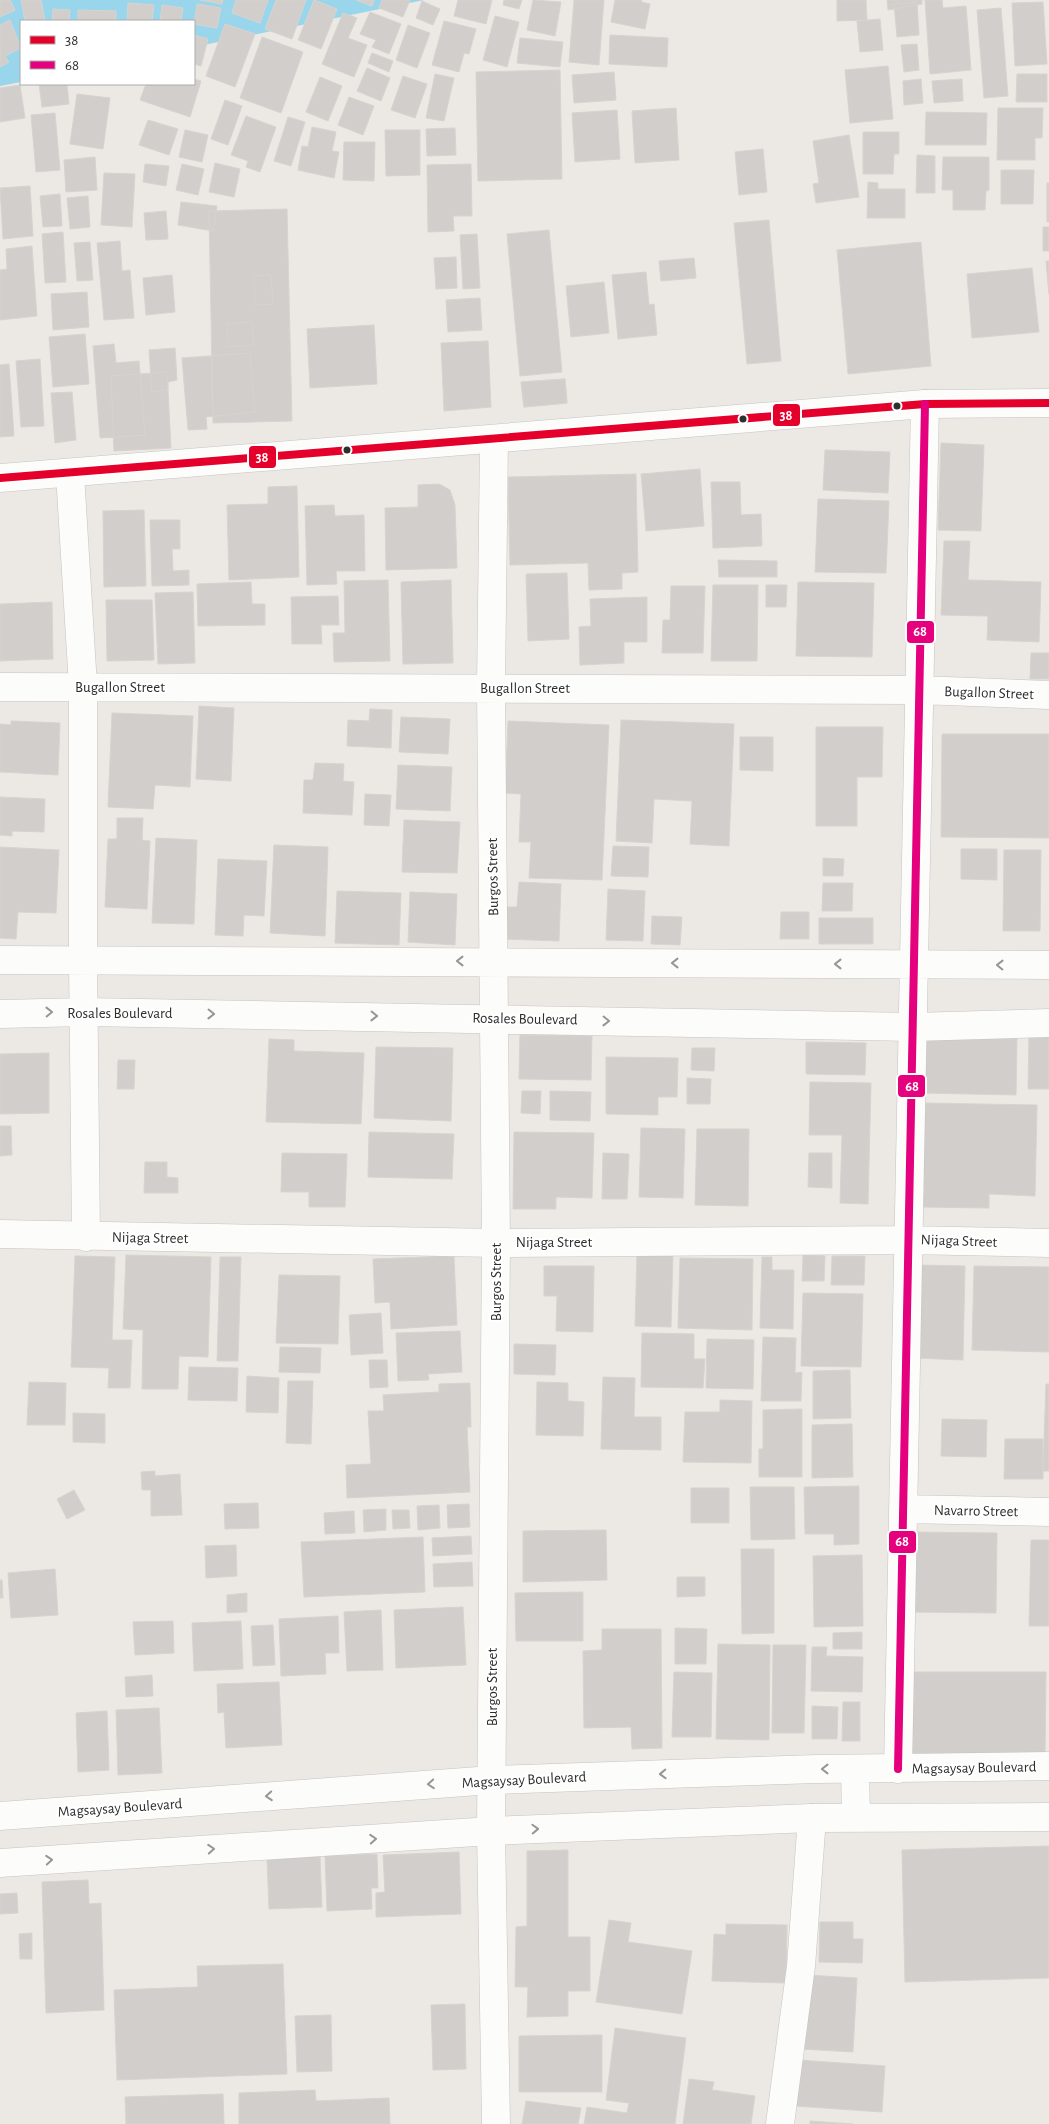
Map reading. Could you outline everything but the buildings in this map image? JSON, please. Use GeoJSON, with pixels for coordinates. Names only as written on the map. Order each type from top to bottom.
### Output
{"type":"FeatureCollection","features":[{"type":"Feature","properties":{"kind":"street"},"geometry":{"type":"LineString","coordinates":[[0,478],[70,474],[925,404],[1049,403]]}},
{"type":"Feature","properties":{"kind":"street"},"geometry":{"type":"LineString","coordinates":[[898,1769],[925,404]]}},
{"type":"Feature","properties":{"kind":"street","name":"Burgos Street"},"geometry":{"type":"LineString","coordinates":[[494,440],[491,688],[496,1243],[491,1831],[496,2124]]}},
{"type":"Feature","properties":{"kind":"street"},"geometry":{"type":"LineString","coordinates":[[70,474],[83,686],[86,1237]]}},
{"type":"Feature","properties":{"kind":"street","name":"Bugallon Street"},"geometry":{"type":"LineString","coordinates":[[0,687],[920,690],[1049,695]]}},
{"type":"Feature","properties":{"kind":"street"},"geometry":{"type":"LineString","coordinates":[[0,960],[1049,965]]}},
{"type":"Feature","properties":{"kind":"street","name":"Rosales Boulevard"},"geometry":{"type":"LineString","coordinates":[[0,1014],[85,1012],[913,1027],[1049,1023]]}},
{"type":"Feature","properties":{"kind":"street","name":"Nijaga Street"},"geometry":{"type":"LineString","coordinates":[[0,1234],[496,1243],[908,1240],[1049,1243]]}},
{"type":"Feature","properties":{"kind":"street","name":"Navarro Street"},"geometry":{"type":"LineString","coordinates":[[903,1509],[1049,1512]]}},
{"type":"Feature","properties":{"kind":"street","name":"Magsaysay Boulevard"},"geometry":{"type":"LineString","coordinates":[[0,1816],[492,1780],[855,1769],[1049,1766]]}},
{"type":"Feature","properties":{"kind":"street"},"geometry":{"type":"LineString","coordinates":[[855,1769],[856,1818]]}},
{"type":"Feature","properties":{"kind":"street"},"geometry":{"type":"LineString","coordinates":[[0,1863],[491,1831],[812,1818],[1049,1817]]}},
{"type":"Feature","properties":{"kind":"street"},"geometry":{"type":"LineString","coordinates":[[780,2124],[801,1966],[812,1818]]}},
{"type":"Feature","properties":{"kind":"water"},"geometry":{"type":"Polygon","coordinates":[[[0,0],[424,0],[195,47],[195,20],[20,20],[20,82],[0,86],[0,0]]]}},
{"type":"Feature","properties":{"kind":"transit line","name":"38"},"geometry":{"type":"LineString","coordinates":[[0,478],[925,404],[1049,403]]}},
{"type":"Feature","properties":{"kind":"transit line","name":"68"},"geometry":{"type":"LineString","coordinates":[[898,1769],[925,404]]}}]}
